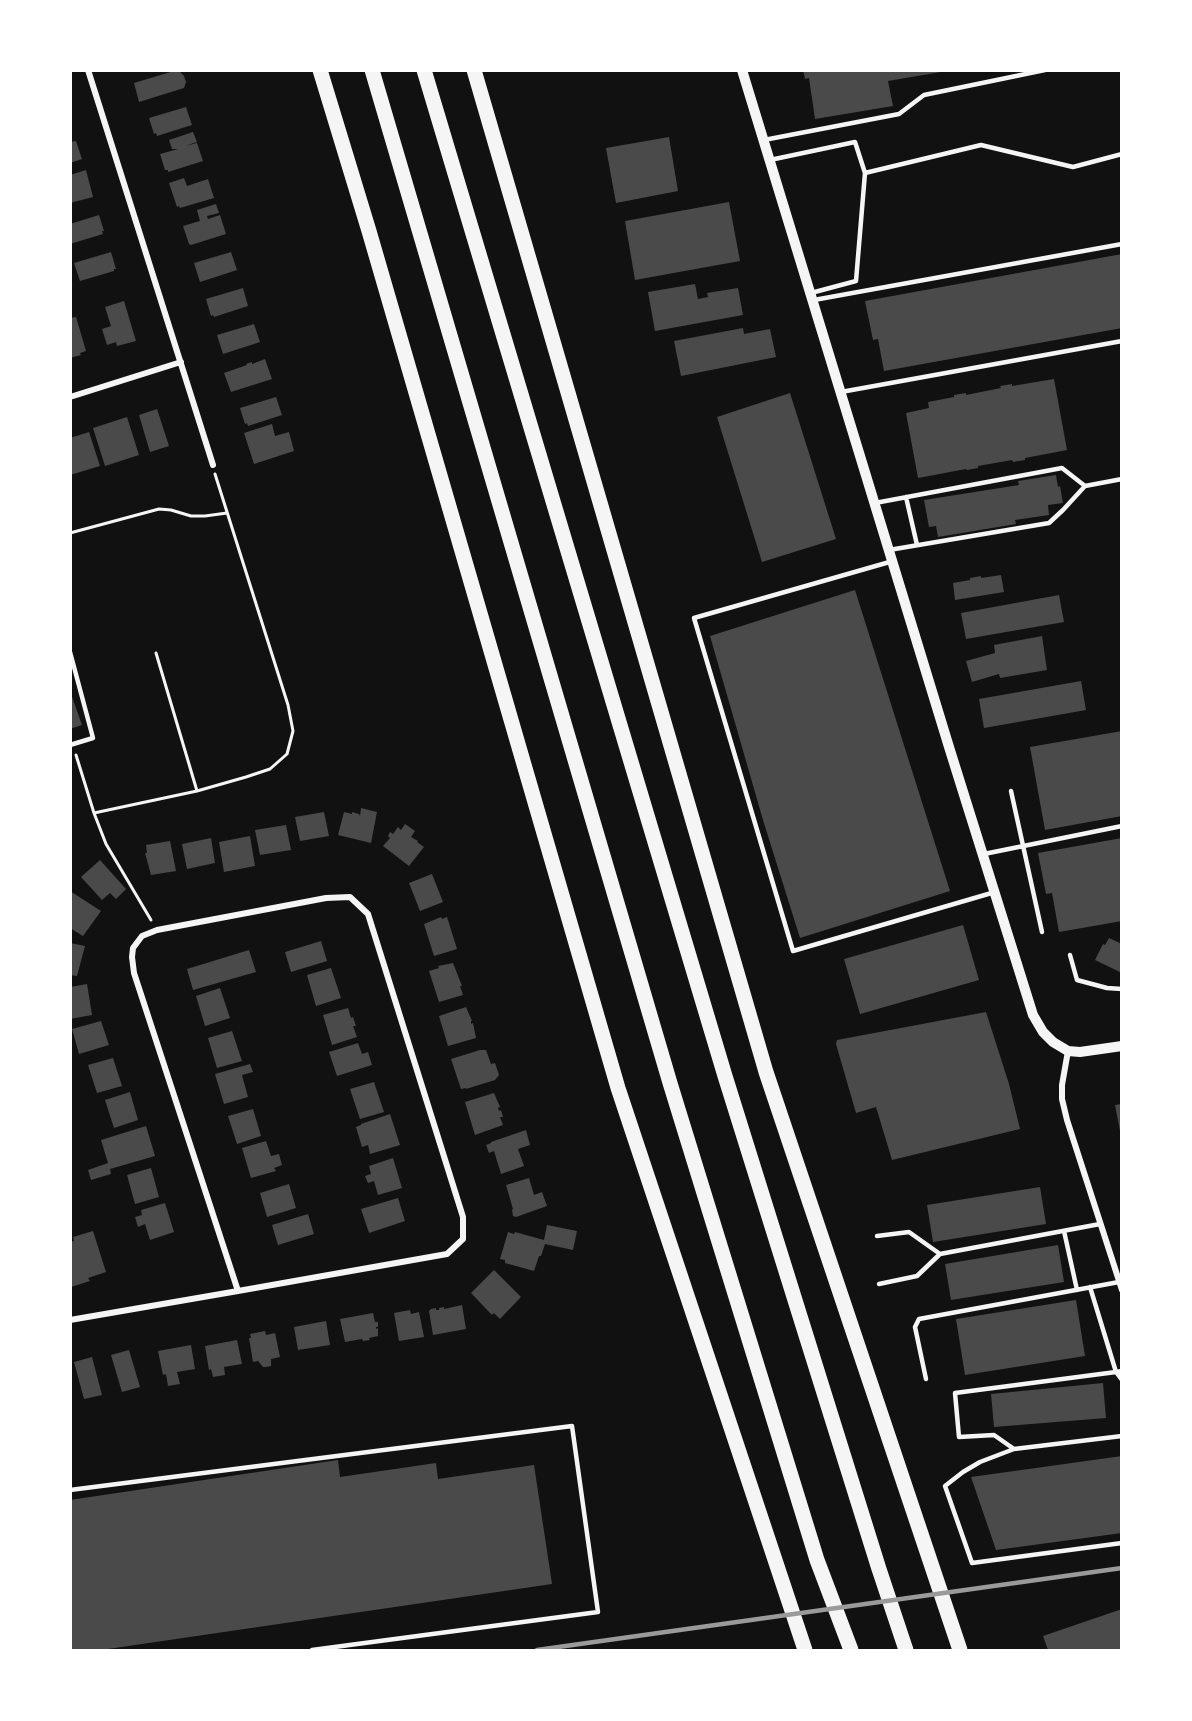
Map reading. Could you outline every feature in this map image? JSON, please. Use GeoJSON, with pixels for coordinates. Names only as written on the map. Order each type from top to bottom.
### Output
{"type":"FeatureCollection","features":[{"type":"Feature","properties":{"kind":"highway"},"geometry":{"type":"LineString","coordinates":[[320,70],[373,243],[618,1088],[805,1650]]}},
{"type":"Feature","properties":{"kind":"highway"},"geometry":{"type":"LineString","coordinates":[[372,70],[667,1072],[817,1560],[850,1648]]}},
{"type":"Feature","properties":{"kind":"highway"},"geometry":{"type":"LineString","coordinates":[[424,70],[725,1076],[905,1646]]}},
{"type":"Feature","properties":{"kind":"highway"},"geometry":{"type":"LineString","coordinates":[[474,70],[766,1072],[960,1650]]}},
{"type":"Feature","properties":{"kind":"street"},"geometry":{"type":"LineString","coordinates":[[88,70],[213,465]]}},
{"type":"Feature","properties":{"kind":"street"},"geometry":{"type":"LineString","coordinates":[[742,70],[1034,1015],[1043,1032],[1053,1042],[1068,1051],[1080,1052],[1122,1046]]}},
{"type":"Feature","properties":{"kind":"street"},"geometry":{"type":"LineString","coordinates":[[70,397],[181,362]]}},
{"type":"Feature","properties":{"kind":"street"},"geometry":{"type":"LineString","coordinates":[[70,1320],[238,1291],[447,1254],[463,1239],[463,1216],[368,914],[350,897],[326,898],[157,930],[142,936],[133,948],[134,973],[238,1291]]}},
{"type":"Feature","properties":{"kind":"street"},"geometry":{"type":"LineString","coordinates":[[1068,1051],[1062,1099],[1122,1290]]}},
{"type":"Feature","properties":{"kind":"lane"},"geometry":{"type":"LineString","coordinates":[[764,140],[899,114],[924,95],[1045,70]]}},
{"type":"Feature","properties":{"kind":"lane"},"geometry":{"type":"LineString","coordinates":[[770,160],[855,142],[865,172],[856,280],[812,297]]}},
{"type":"Feature","properties":{"kind":"lane"},"geometry":{"type":"LineString","coordinates":[[865,172],[981,145],[1073,167],[1122,154]]}},
{"type":"Feature","properties":{"kind":"lane"},"geometry":{"type":"LineString","coordinates":[[812,297],[1122,244]]}},
{"type":"Feature","properties":{"kind":"lane"},"geometry":{"type":"LineString","coordinates":[[841,392],[1122,341]]}},
{"type":"Feature","properties":{"kind":"lane"},"geometry":{"type":"LineString","coordinates":[[875,503],[1062,468],[1085,486]]}},
{"type":"Feature","properties":{"kind":"lane"},"geometry":{"type":"LineString","coordinates":[[889,550],[1049,523],[1085,486],[1122,479]]}},
{"type":"Feature","properties":{"kind":"lane"},"geometry":{"type":"LineString","coordinates":[[906,497],[917,545]]}},
{"type":"Feature","properties":{"kind":"lane"},"geometry":{"type":"LineString","coordinates":[[892,561],[694,618],[793,951],[996,891]]}},
{"type":"Feature","properties":{"kind":"lane"},"geometry":{"type":"LineString","coordinates":[[70,652],[93,738],[71,745]]}},
{"type":"Feature","properties":{"kind":"lane"},"geometry":{"type":"LineString","coordinates":[[1011,791],[1042,932]]}},
{"type":"Feature","properties":{"kind":"lane"},"geometry":{"type":"LineString","coordinates":[[984,854],[1122,826]]}},
{"type":"Feature","properties":{"kind":"lane"},"geometry":{"type":"LineString","coordinates":[[1070,955],[1077,980],[1107,988],[1122,989]]}},
{"type":"Feature","properties":{"kind":"lane"},"geometry":{"type":"LineString","coordinates":[[879,1284],[917,1276],[940,1254],[1100,1224]]}},
{"type":"Feature","properties":{"kind":"lane"},"geometry":{"type":"LineString","coordinates":[[1064,1231],[1077,1290]]}},
{"type":"Feature","properties":{"kind":"lane"},"geometry":{"type":"LineString","coordinates":[[877,1236],[909,1232],[940,1254]]}},
{"type":"Feature","properties":{"kind":"lane"},"geometry":{"type":"LineString","coordinates":[[926,1379],[915,1327],[919,1319],[1119,1282]]}},
{"type":"Feature","properties":{"kind":"lane"},"geometry":{"type":"LineString","coordinates":[[1090,1287],[1122,1380]]}},
{"type":"Feature","properties":{"kind":"lane"},"geometry":{"type":"LineString","coordinates":[[1014,1449],[994,1435],[959,1437],[955,1394],[1119,1372]]}},
{"type":"Feature","properties":{"kind":"lane"},"geometry":{"type":"LineString","coordinates":[[70,1490],[572,1425],[598,1612],[312,1650]]}},
{"type":"Feature","properties":{"kind":"lane"},"geometry":{"type":"LineString","coordinates":[[1122,1436],[1014,1449],[980,1462],[945,1486],[972,1563],[1122,1543]]}},
{"type":"Feature","properties":{"kind":"path"},"geometry":{"type":"LineString","coordinates":[[94,813],[246,777],[270,769],[287,754],[293,731],[288,705],[213,465]]}},
{"type":"Feature","properties":{"kind":"path"},"geometry":{"type":"LineString","coordinates":[[70,533],[159,509],[191,516],[227,513]]}},
{"type":"Feature","properties":{"kind":"path"},"geometry":{"type":"LineString","coordinates":[[156,653],[197,790]]}},
{"type":"Feature","properties":{"kind":"path"},"geometry":{"type":"LineString","coordinates":[[71,745],[106,844],[157,930]]}},
{"type":"Feature","properties":{"kind":"building"},"geometry":{"type":"Polygon","coordinates":[[[184,70],[180,72],[186,82],[184,88],[139,102],[134,83],[184,70]]]}},
{"type":"Feature","properties":{"kind":"building"},"geometry":{"type":"Polygon","coordinates":[[[803,70],[941,70],[941,72],[888,81],[893,106],[815,119],[809,78],[805,79],[803,70]]]}},
{"type":"Feature","properties":{"kind":"building"},"geometry":{"type":"Polygon","coordinates":[[[186,107],[192,125],[157,136],[156,133],[154,134],[149,118],[186,107]]]}},
{"type":"Feature","properties":{"kind":"building"},"geometry":{"type":"Polygon","coordinates":[[[193,132],[197,142],[185,146],[197,143],[203,161],[168,172],[165,170],[160,154],[178,149],[172,149],[169,140],[193,132]]]}},
{"type":"Feature","properties":{"kind":"building"},"geometry":{"type":"Polygon","coordinates":[[[669,137],[678,191],[616,203],[606,148],[669,137]]]}},
{"type":"Feature","properties":{"kind":"building"},"geometry":{"type":"Polygon","coordinates":[[[76,141],[82,159],[70,163],[70,142],[76,141]]]}},
{"type":"Feature","properties":{"kind":"building"},"geometry":{"type":"Polygon","coordinates":[[[86,170],[93,197],[70,203],[70,183],[72,183],[70,175],[86,170]]]}},
{"type":"Feature","properties":{"kind":"building"},"geometry":{"type":"Polygon","coordinates":[[[184,178],[187,186],[208,179],[214,198],[177,207],[169,183],[184,178]]]}},
{"type":"Feature","properties":{"kind":"building"},"geometry":{"type":"Polygon","coordinates":[[[729,202],[740,261],[635,280],[625,221],[729,202]]]}},
{"type":"Feature","properties":{"kind":"building"},"geometry":{"type":"Polygon","coordinates":[[[216,204],[219,213],[207,216],[208,219],[220,215],[226,234],[189,244],[183,226],[200,221],[197,210],[216,204]]]}},
{"type":"Feature","properties":{"kind":"building"},"geometry":{"type":"Polygon","coordinates":[[[99,215],[103,234],[70,244],[70,224],[99,215]]]}},
{"type":"Feature","properties":{"kind":"building"},"geometry":{"type":"Polygon","coordinates":[[[111,252],[116,269],[114,271],[80,281],[74,263],[111,252]]]}},
{"type":"Feature","properties":{"kind":"building"},"geometry":{"type":"Polygon","coordinates":[[[231,252],[237,270],[200,282],[194,263],[231,252]]]}},
{"type":"Feature","properties":{"kind":"building"},"geometry":{"type":"Polygon","coordinates":[[[1122,254],[1122,328],[884,371],[878,339],[873,340],[865,301],[1122,254]]]}},
{"type":"Feature","properties":{"kind":"building"},"geometry":{"type":"Polygon","coordinates":[[[695,284],[698,299],[708,297],[707,293],[738,288],[743,315],[655,331],[648,292],[695,284]]]}},
{"type":"Feature","properties":{"kind":"building"},"geometry":{"type":"Polygon","coordinates":[[[243,288],[248,306],[211,316],[206,299],[243,288]]]}},
{"type":"Feature","properties":{"kind":"building"},"geometry":{"type":"Polygon","coordinates":[[[124,301],[136,341],[117,346],[116,342],[107,345],[102,329],[111,326],[105,307],[124,301]]]}},
{"type":"Feature","properties":{"kind":"building"},"geometry":{"type":"Polygon","coordinates":[[[76,317],[86,351],[70,358],[70,318],[76,317]]]}},
{"type":"Feature","properties":{"kind":"building"},"geometry":{"type":"Polygon","coordinates":[[[254,324],[260,342],[223,354],[217,335],[254,324]]]}},
{"type":"Feature","properties":{"kind":"building"},"geometry":{"type":"Polygon","coordinates":[[[743,328],[744,334],[770,329],[776,357],[681,376],[674,341],[743,328]]]}},
{"type":"Feature","properties":{"kind":"building"},"geometry":{"type":"Polygon","coordinates":[[[265,359],[272,379],[231,392],[224,373],[265,359]]]}},
{"type":"Feature","properties":{"kind":"building"},"geometry":{"type":"Polygon","coordinates":[[[1054,379],[1067,450],[1025,458],[1025,460],[1013,462],[1012,460],[918,478],[906,413],[929,408],[928,402],[954,397],[954,395],[966,393],[966,395],[1001,388],[1000,386],[1054,379]]]}},
{"type":"Feature","properties":{"kind":"building"},"geometry":{"type":"Polygon","coordinates":[[[790,393],[836,539],[762,562],[717,417],[790,393]]]}},
{"type":"Feature","properties":{"kind":"building"},"geometry":{"type":"Polygon","coordinates":[[[276,397],[282,415],[248,426],[247,423],[245,424],[240,408],[276,397]]]}},
{"type":"Feature","properties":{"kind":"building"},"geometry":{"type":"Polygon","coordinates":[[[157,409],[169,446],[150,452],[139,415],[157,409]]]}},
{"type":"Feature","properties":{"kind":"building"},"geometry":{"type":"Polygon","coordinates":[[[127,417],[139,455],[105,466],[93,428],[127,417]]]}},
{"type":"Feature","properties":{"kind":"building"},"geometry":{"type":"Polygon","coordinates":[[[272,424],[275,436],[289,432],[294,451],[254,464],[244,433],[272,424]]]}},
{"type":"Feature","properties":{"kind":"building"},"geometry":{"type":"Polygon","coordinates":[[[89,432],[100,466],[70,475],[70,438],[89,432]]]}},
{"type":"Feature","properties":{"kind":"building"},"geometry":{"type":"Polygon","coordinates":[[[1056,475],[1063,503],[1048,505],[1049,515],[1015,520],[1016,524],[938,537],[936,526],[929,527],[924,500],[1019,485],[1018,481],[1056,475]]]}},
{"type":"Feature","properties":{"kind":"building"},"geometry":{"type":"Polygon","coordinates":[[[1001,575],[1004,592],[955,600],[953,583],[981,576],[981,578],[1001,575]]]}},
{"type":"Feature","properties":{"kind":"building"},"geometry":{"type":"Polygon","coordinates":[[[855,590],[950,891],[800,938],[710,636],[855,590]]]}},
{"type":"Feature","properties":{"kind":"building"},"geometry":{"type":"Polygon","coordinates":[[[1059,595],[1064,622],[966,639],[961,613],[1059,595]]]}},
{"type":"Feature","properties":{"kind":"building"},"geometry":{"type":"Polygon","coordinates":[[[1042,636],[1047,670],[1000,678],[999,674],[972,682],[966,661],[995,653],[994,645],[1042,636]]]}},
{"type":"Feature","properties":{"kind":"building"},"geometry":{"type":"Polygon","coordinates":[[[1081,681],[1086,710],[984,728],[979,699],[1081,681]]]}},
{"type":"Feature","properties":{"kind":"building"},"geometry":{"type":"Polygon","coordinates":[[[70,691],[82,725],[70,729],[70,691]]]}},
{"type":"Feature","properties":{"kind":"building"},"geometry":{"type":"Polygon","coordinates":[[[1122,731],[1122,816],[1045,830],[1030,747],[1122,731]]]}},
{"type":"Feature","properties":{"kind":"building"},"geometry":{"type":"Polygon","coordinates":[[[361,808],[377,812],[371,843],[338,835],[344,812],[352,814],[352,812],[360,816],[361,808]]]}},
{"type":"Feature","properties":{"kind":"building"},"geometry":{"type":"Polygon","coordinates":[[[324,812],[329,836],[300,841],[295,817],[324,812]]]}},
{"type":"Feature","properties":{"kind":"building"},"geometry":{"type":"Polygon","coordinates":[[[405,824],[415,831],[411,837],[424,847],[409,866],[383,846],[390,838],[388,836],[390,832],[393,834],[398,827],[401,830],[405,824]]]}},
{"type":"Feature","properties":{"kind":"building"},"geometry":{"type":"Polygon","coordinates":[[[286,825],[291,850],[260,855],[255,830],[286,825]]]}},
{"type":"Feature","properties":{"kind":"building"},"geometry":{"type":"Polygon","coordinates":[[[250,836],[255,866],[224,872],[219,842],[250,836]]]}},
{"type":"Feature","properties":{"kind":"building"},"geometry":{"type":"Polygon","coordinates":[[[211,838],[215,863],[187,869],[182,844],[211,838]]]}},
{"type":"Feature","properties":{"kind":"building"},"geometry":{"type":"Polygon","coordinates":[[[1122,838],[1122,921],[1059,932],[1052,893],[1046,894],[1038,853],[1122,838]]]}},
{"type":"Feature","properties":{"kind":"building"},"geometry":{"type":"Polygon","coordinates":[[[170,841],[176,871],[151,875],[145,853],[147,853],[146,845],[170,841]]]}},
{"type":"Feature","properties":{"kind":"building"},"geometry":{"type":"Polygon","coordinates":[[[100,860],[126,889],[116,899],[110,893],[102,900],[81,877],[100,860]]]}},
{"type":"Feature","properties":{"kind":"building"},"geometry":{"type":"Polygon","coordinates":[[[432,874],[443,902],[420,911],[409,883],[432,874]]]}},
{"type":"Feature","properties":{"kind":"building"},"geometry":{"type":"Polygon","coordinates":[[[70,891],[101,911],[83,936],[70,928],[70,891]]]}},
{"type":"Feature","properties":{"kind":"building"},"geometry":{"type":"Polygon","coordinates":[[[441,917],[442,919],[447,917],[457,949],[434,956],[424,924],[441,917]]]}},
{"type":"Feature","properties":{"kind":"building"},"geometry":{"type":"Polygon","coordinates":[[[963,925],[979,980],[860,1014],[844,959],[963,925]]]}},
{"type":"Feature","properties":{"kind":"building"},"geometry":{"type":"Polygon","coordinates":[[[1109,938],[1122,944],[1122,973],[1095,960],[1103,944],[1105,945],[1109,938]]]}},
{"type":"Feature","properties":{"kind":"building"},"geometry":{"type":"Polygon","coordinates":[[[321,941],[327,961],[291,972],[285,952],[321,941]]]}},
{"type":"Feature","properties":{"kind":"building"},"geometry":{"type":"Polygon","coordinates":[[[70,943],[85,946],[77,976],[70,975],[70,943]]]}},
{"type":"Feature","properties":{"kind":"building"},"geometry":{"type":"Polygon","coordinates":[[[249,950],[256,972],[193,990],[187,969],[249,950]]]}},
{"type":"Feature","properties":{"kind":"building"},"geometry":{"type":"Polygon","coordinates":[[[453,963],[463,995],[439,1002],[429,971],[439,968],[438,966],[453,963]]]}},
{"type":"Feature","properties":{"kind":"building"},"geometry":{"type":"Polygon","coordinates":[[[331,968],[341,998],[316,1006],[307,975],[331,968]]]}},
{"type":"Feature","properties":{"kind":"building"},"geometry":{"type":"Polygon","coordinates":[[[87,984],[92,1015],[70,1019],[70,987],[87,984]]]}},
{"type":"Feature","properties":{"kind":"building"},"geometry":{"type":"Polygon","coordinates":[[[220,988],[230,1018],[205,1026],[196,996],[220,988]]]}},
{"type":"Feature","properties":{"kind":"building"},"geometry":{"type":"Polygon","coordinates":[[[466,1007],[476,1038],[448,1046],[439,1016],[466,1007]]]}},
{"type":"Feature","properties":{"kind":"building"},"geometry":{"type":"Polygon","coordinates":[[[348,1008],[356,1026],[353,1026],[357,1037],[332,1045],[323,1015],[348,1008]]]}},
{"type":"Feature","properties":{"kind":"building"},"geometry":{"type":"Polygon","coordinates":[[[986,1012],[1009,1084],[1020,1129],[892,1160],[876,1107],[856,1113],[836,1044],[837,1040],[986,1012]]]}},
{"type":"Feature","properties":{"kind":"building"},"geometry":{"type":"Polygon","coordinates":[[[101,1021],[109,1045],[79,1054],[72,1029],[101,1021]]]}},
{"type":"Feature","properties":{"kind":"building"},"geometry":{"type":"Polygon","coordinates":[[[232,1031],[242,1061],[217,1068],[208,1038],[232,1031]]]}},
{"type":"Feature","properties":{"kind":"building"},"geometry":{"type":"Polygon","coordinates":[[[358,1043],[362,1054],[368,1052],[372,1065],[337,1076],[329,1052],[358,1043]]]}},
{"type":"Feature","properties":{"kind":"building"},"geometry":{"type":"Polygon","coordinates":[[[486,1050],[491,1064],[495,1063],[499,1075],[495,1080],[461,1089],[451,1059],[486,1050]]]}},
{"type":"Feature","properties":{"kind":"building"},"geometry":{"type":"Polygon","coordinates":[[[113,1058],[122,1086],[97,1093],[88,1065],[113,1058]]]}},
{"type":"Feature","properties":{"kind":"building"},"geometry":{"type":"Polygon","coordinates":[[[250,1064],[253,1072],[242,1075],[248,1097],[224,1104],[215,1074],[250,1064]]]}},
{"type":"Feature","properties":{"kind":"building"},"geometry":{"type":"Polygon","coordinates":[[[374,1082],[384,1112],[360,1119],[350,1089],[374,1082]]]}},
{"type":"Feature","properties":{"kind":"building"},"geometry":{"type":"Polygon","coordinates":[[[130,1092],[138,1120],[114,1128],[105,1100],[130,1092]]]}},
{"type":"Feature","properties":{"kind":"building"},"geometry":{"type":"Polygon","coordinates":[[[494,1093],[503,1117],[500,1117],[503,1125],[475,1135],[465,1102],[494,1093]]]}},
{"type":"Feature","properties":{"kind":"building"},"geometry":{"type":"Polygon","coordinates":[[[1122,1104],[1122,1131],[1120,1131],[1115,1105],[1122,1104]]]}},
{"type":"Feature","properties":{"kind":"building"},"geometry":{"type":"Polygon","coordinates":[[[253,1109],[261,1136],[237,1144],[228,1116],[253,1109]]]}},
{"type":"Feature","properties":{"kind":"building"},"geometry":{"type":"Polygon","coordinates":[[[390,1114],[400,1145],[370,1154],[368,1145],[362,1147],[356,1127],[390,1114]]]}},
{"type":"Feature","properties":{"kind":"building"},"geometry":{"type":"Polygon","coordinates":[[[146,1126],[155,1156],[110,1169],[111,1174],[91,1180],[88,1170],[108,1163],[101,1140],[146,1126]]]}},
{"type":"Feature","properties":{"kind":"building"},"geometry":{"type":"Polygon","coordinates":[[[526,1130],[530,1145],[518,1149],[524,1166],[501,1174],[494,1151],[489,1153],[486,1145],[526,1130]]]}},
{"type":"Feature","properties":{"kind":"building"},"geometry":{"type":"Polygon","coordinates":[[[266,1141],[271,1156],[279,1154],[282,1165],[274,1168],[276,1171],[251,1178],[242,1148],[266,1141]]]}},
{"type":"Feature","properties":{"kind":"building"},"geometry":{"type":"Polygon","coordinates":[[[393,1158],[402,1188],[378,1195],[374,1181],[368,1183],[365,1176],[371,1174],[369,1166],[393,1158]]]}},
{"type":"Feature","properties":{"kind":"building"},"geometry":{"type":"Polygon","coordinates":[[[151,1168],[159,1197],[135,1204],[127,1175],[151,1168]]]}},
{"type":"Feature","properties":{"kind":"building"},"geometry":{"type":"Polygon","coordinates":[[[529,1178],[534,1195],[542,1192],[547,1206],[516,1217],[513,1216],[506,1185],[529,1178]]]}},
{"type":"Feature","properties":{"kind":"building"},"geometry":{"type":"Polygon","coordinates":[[[289,1184],[296,1208],[267,1217],[260,1193],[289,1184]]]}},
{"type":"Feature","properties":{"kind":"building"},"geometry":{"type":"Polygon","coordinates":[[[1040,1187],[1046,1224],[933,1242],[927,1205],[1040,1187]]]}},
{"type":"Feature","properties":{"kind":"building"},"geometry":{"type":"Polygon","coordinates":[[[398,1198],[405,1221],[369,1233],[361,1209],[398,1198]]]}},
{"type":"Feature","properties":{"kind":"building"},"geometry":{"type":"Polygon","coordinates":[[[165,1203],[174,1232],[150,1240],[145,1224],[138,1227],[135,1217],[142,1215],[141,1210],[165,1203]]]}},
{"type":"Feature","properties":{"kind":"building"},"geometry":{"type":"Polygon","coordinates":[[[308,1214],[314,1234],[278,1245],[272,1225],[308,1214]]]}},
{"type":"Feature","properties":{"kind":"building"},"geometry":{"type":"Polygon","coordinates":[[[547,1225],[577,1231],[573,1250],[545,1244],[534,1271],[505,1263],[505,1260],[500,1259],[508,1232],[544,1240],[547,1225]]]}},
{"type":"Feature","properties":{"kind":"building"},"geometry":{"type":"Polygon","coordinates":[[[93,1231],[106,1272],[88,1278],[90,1281],[71,1287],[70,1242],[74,1241],[73,1237],[93,1231]]]}},
{"type":"Feature","properties":{"kind":"building"},"geometry":{"type":"Polygon","coordinates":[[[1058,1245],[1064,1282],[951,1300],[945,1264],[1058,1245]]]}},
{"type":"Feature","properties":{"kind":"building"},"geometry":{"type":"Polygon","coordinates":[[[494,1270],[521,1297],[500,1319],[494,1313],[492,1315],[471,1293],[494,1270]]]}},
{"type":"Feature","properties":{"kind":"building"},"geometry":{"type":"Polygon","coordinates":[[[1076,1300],[1085,1356],[965,1375],[956,1319],[1076,1300]]]}},
{"type":"Feature","properties":{"kind":"building"},"geometry":{"type":"Polygon","coordinates":[[[462,1305],[466,1329],[433,1335],[429,1311],[462,1305]]]}},
{"type":"Feature","properties":{"kind":"building"},"geometry":{"type":"Polygon","coordinates":[[[410,1310],[411,1314],[419,1312],[424,1337],[399,1341],[394,1313],[410,1310]]]}},
{"type":"Feature","properties":{"kind":"building"},"geometry":{"type":"Polygon","coordinates":[[[373,1313],[375,1322],[378,1322],[376,1329],[378,1328],[378,1336],[369,1338],[370,1340],[345,1342],[340,1319],[373,1313]]]}},
{"type":"Feature","properties":{"kind":"building"},"geometry":{"type":"Polygon","coordinates":[[[326,1321],[330,1345],[298,1350],[294,1327],[326,1321]]]}},
{"type":"Feature","properties":{"kind":"building"},"geometry":{"type":"Polygon","coordinates":[[[265,1331],[266,1335],[275,1333],[280,1357],[271,1359],[271,1366],[263,1367],[258,1361],[253,1362],[249,1338],[251,1338],[250,1334],[265,1331]]]}},
{"type":"Feature","properties":{"kind":"building"},"geometry":{"type":"Polygon","coordinates":[[[237,1340],[242,1364],[224,1367],[225,1375],[213,1377],[211,1369],[209,1370],[205,1346],[237,1340]]]}},
{"type":"Feature","properties":{"kind":"building"},"geometry":{"type":"Polygon","coordinates":[[[191,1345],[195,1369],[177,1372],[180,1384],[168,1386],[158,1351],[191,1345]]]}},
{"type":"Feature","properties":{"kind":"building"},"geometry":{"type":"Polygon","coordinates":[[[129,1350],[140,1387],[122,1392],[111,1355],[129,1350]]]}},
{"type":"Feature","properties":{"kind":"building"},"geometry":{"type":"Polygon","coordinates":[[[92,1357],[102,1395],[84,1399],[74,1362],[92,1357]]]}},
{"type":"Feature","properties":{"kind":"building"},"geometry":{"type":"Polygon","coordinates":[[[1103,1383],[1106,1418],[994,1427],[991,1394],[1103,1383]]]}},
{"type":"Feature","properties":{"kind":"building"},"geometry":{"type":"Polygon","coordinates":[[[1122,1456],[1122,1533],[996,1550],[971,1477],[1122,1456]]]}},
{"type":"Feature","properties":{"kind":"building"},"geometry":{"type":"Polygon","coordinates":[[[338,1460],[340,1477],[436,1463],[438,1479],[534,1465],[552,1584],[101,1650],[70,1650],[70,1500],[338,1460]]]}},
{"type":"Feature","properties":{"kind":"building"},"geometry":{"type":"Polygon","coordinates":[[[1122,1609],[1122,1650],[1048,1650],[1043,1636],[1122,1609]]]}},
{"type":"Feature","properties":{"kind":"railway"},"geometry":{"type":"LineString","coordinates":[[537,1650],[1122,1568]]}}]}
